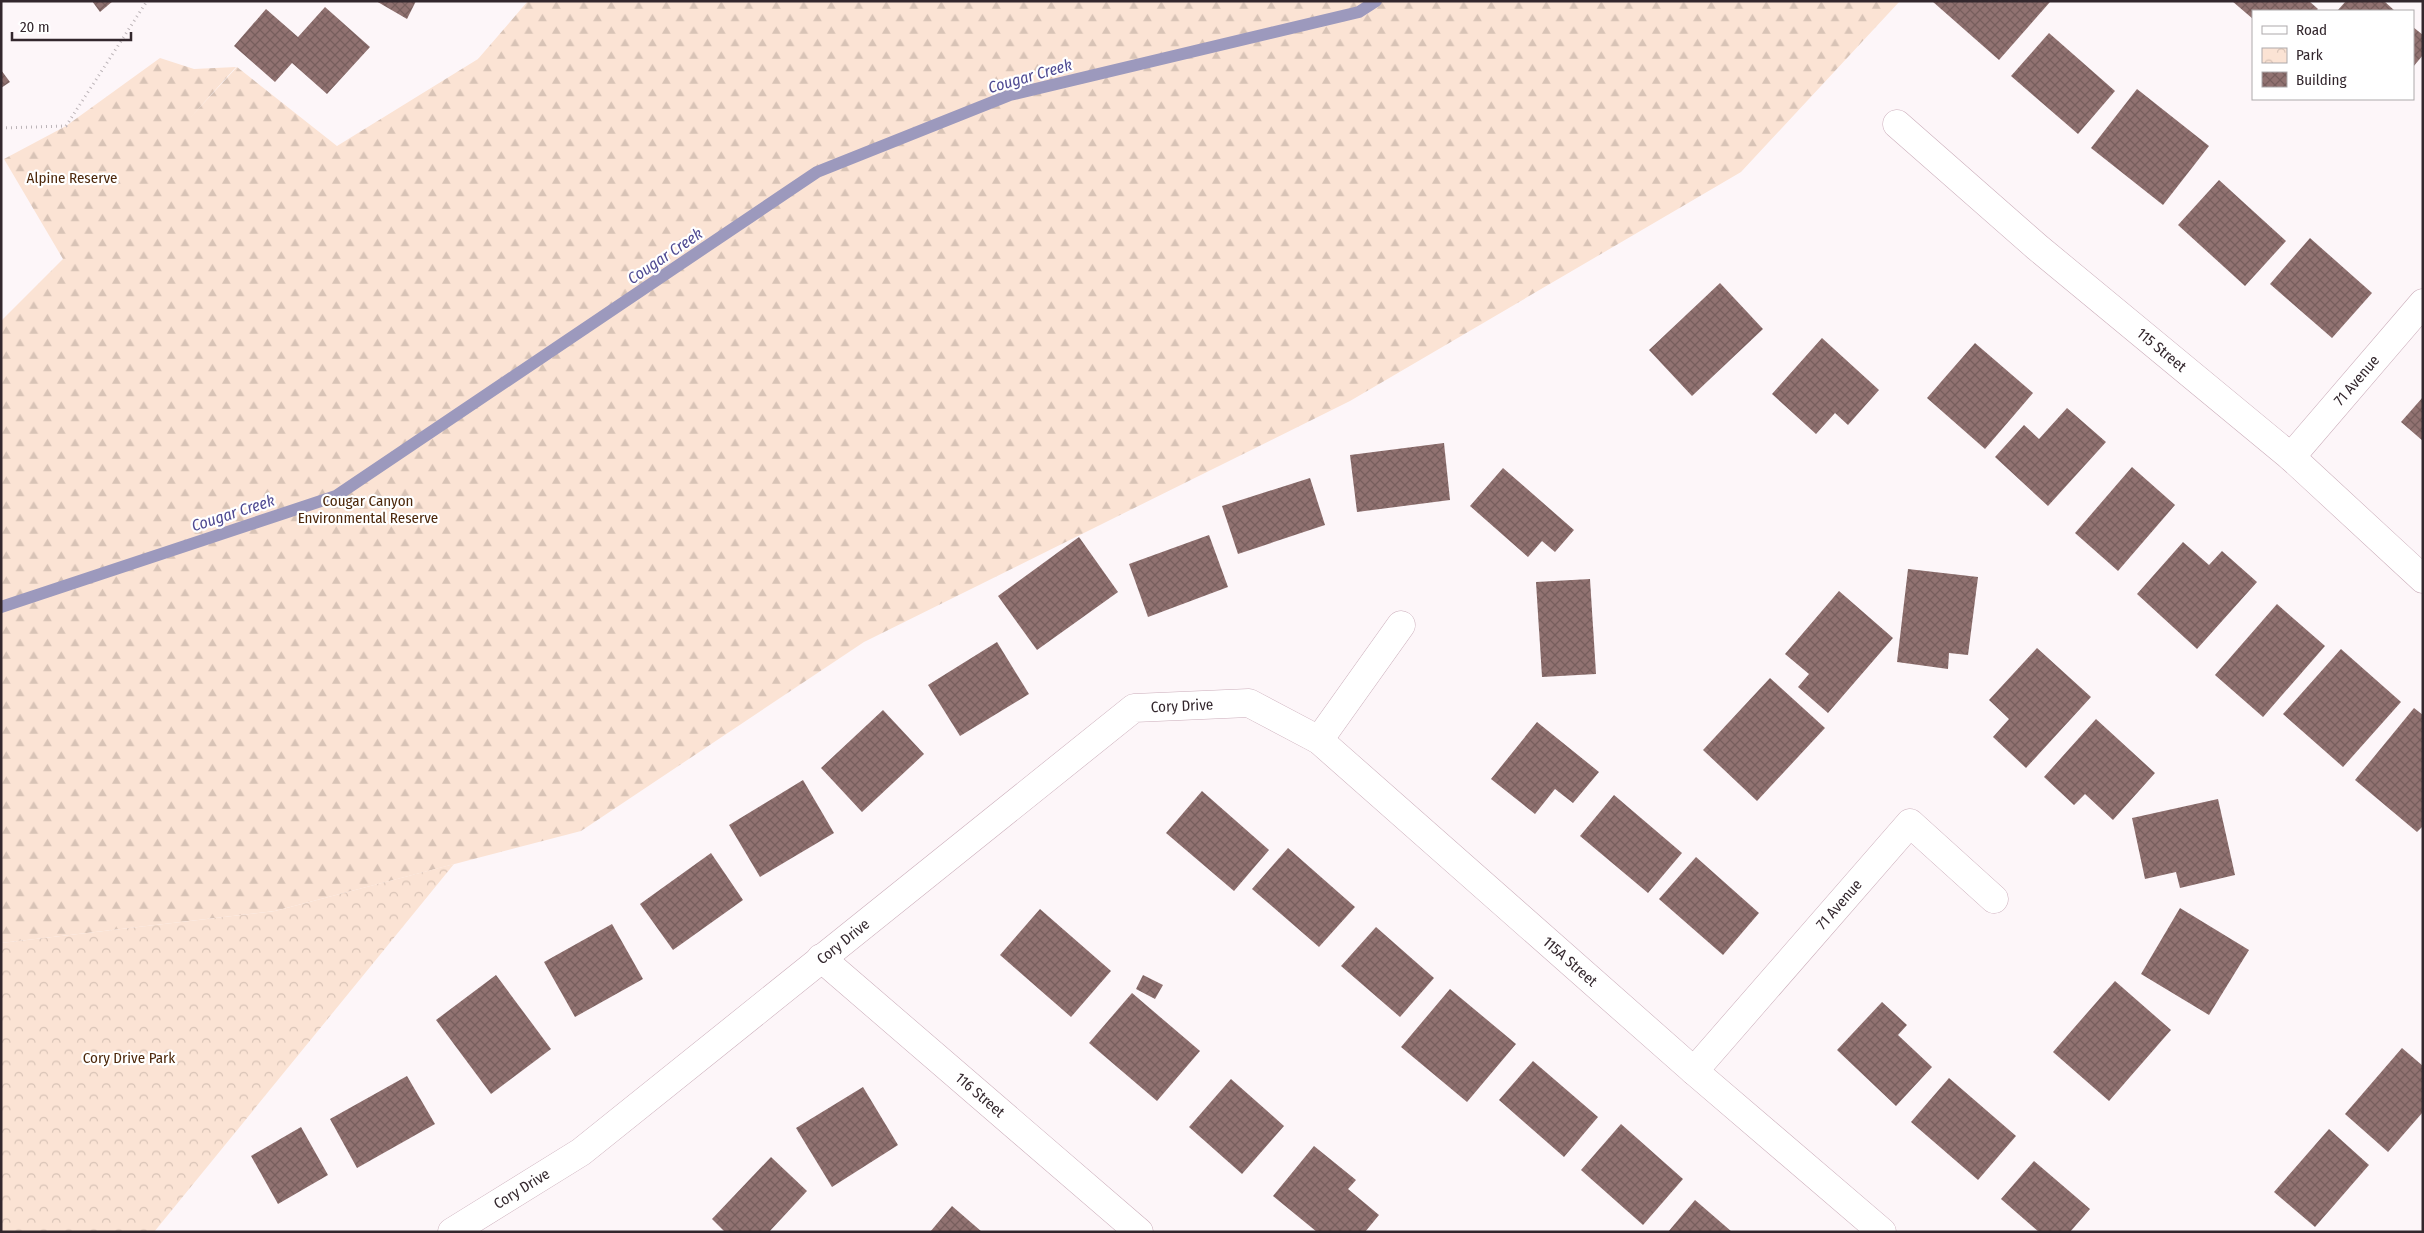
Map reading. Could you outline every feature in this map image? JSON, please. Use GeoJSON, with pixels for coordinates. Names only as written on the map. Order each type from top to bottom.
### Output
{"type":"FeatureCollection","features":[{"type":"Feature","properties":{"kind":"street","name":"115 Street"},"geometry":{"type":"LineString","coordinates":[[1897,124],[2044,253],[2291,457],[2423,579]]}},
{"type":"Feature","properties":{"kind":"street","name":"71 Avenue"},"geometry":{"type":"LineString","coordinates":[[2291,457],[2423,303]]}},
{"type":"Feature","properties":{"kind":"street"},"geometry":{"type":"LineString","coordinates":[[1319,740],[1401,625]]}},
{"type":"Feature","properties":{"kind":"street","name":"115A Street"},"geometry":{"type":"LineString","coordinates":[[1249,703],[1319,740],[1694,1071],[1882,1232]]}},
{"type":"Feature","properties":{"kind":"street","name":"Cory Drive"},"geometry":{"type":"LineString","coordinates":[[452,1232],[581,1152],[1134,708],[1249,703]]}},
{"type":"Feature","properties":{"kind":"street","name":"71 Avenue"},"geometry":{"type":"LineString","coordinates":[[1694,1071],[1910,824],[1994,899]]}},
{"type":"Feature","properties":{"kind":"street","name":"116 Street"},"geometry":{"type":"LineString","coordinates":[[821,958],[1139,1232]]}},
{"type":"Feature","properties":{"kind":"path"},"geometry":{"type":"LineString","coordinates":[[1,128],[66,126],[147,1]]}},
{"type":"Feature","properties":{"kind":"green space","name":"Cougar Canyon Environmental Reserve"},"geometry":{"type":"Polygon","coordinates":[[[528,1],[1900,1],[1741,172],[1350,401],[864,642],[581,831],[275,911],[1,943],[1,321],[63,259],[4,159],[66,126],[160,58],[194,69],[236,67],[190,118],[237,67],[337,146],[478,59],[528,1]]]}},
{"type":"Feature","properties":{"kind":"green space","name":"Cory Drive Park"},"geometry":{"type":"Polygon","coordinates":[[[454,864],[154,1232],[1,1232],[1,943],[275,911],[454,864]]]}},
{"type":"Feature","properties":{"kind":"building"},"geometry":{"type":"Polygon","coordinates":[[[92,1],[113,1],[100,12],[92,1]]]}},
{"type":"Feature","properties":{"kind":"building"},"geometry":{"type":"Polygon","coordinates":[[[376,1],[416,1],[407,19],[376,1]]]}},
{"type":"Feature","properties":{"kind":"building"},"geometry":{"type":"Polygon","coordinates":[[[1932,1],[2049,1],[2050,2],[1999,60],[1932,1]]]}},
{"type":"Feature","properties":{"kind":"building"},"geometry":{"type":"Polygon","coordinates":[[[2232,1],[2309,1],[2318,9],[2252,10],[2252,18],[2232,1]]]}},
{"type":"Feature","properties":{"kind":"building"},"geometry":{"type":"Polygon","coordinates":[[[2346,1],[2384,1],[2394,10],[2338,10],[2346,1]]]}},
{"type":"Feature","properties":{"kind":"building"},"geometry":{"type":"Polygon","coordinates":[[[325,7],[370,47],[327,94],[292,63],[275,82],[234,46],[266,9],[298,37],[325,7]]]}},
{"type":"Feature","properties":{"kind":"building"},"geometry":{"type":"Polygon","coordinates":[[[2414,28],[2423,35],[2423,55],[2414,66],[2414,28]]]}},
{"type":"Feature","properties":{"kind":"building"},"geometry":{"type":"Polygon","coordinates":[[[2049,33],[2115,91],[2078,134],[2011,76],[2049,33]]]}},
{"type":"Feature","properties":{"kind":"building"},"geometry":{"type":"Polygon","coordinates":[[[1,70],[10,82],[1,88],[1,70]]]}},
{"type":"Feature","properties":{"kind":"building"},"geometry":{"type":"Polygon","coordinates":[[[2137,89],[2209,146],[2163,205],[2091,148],[2137,89]]]}},
{"type":"Feature","properties":{"kind":"building"},"geometry":{"type":"Polygon","coordinates":[[[2219,180],[2286,241],[2245,286],[2178,225],[2219,180]]]}},
{"type":"Feature","properties":{"kind":"building"},"geometry":{"type":"Polygon","coordinates":[[[2310,238],[2372,293],[2332,338],[2270,284],[2310,238]]]}},
{"type":"Feature","properties":{"kind":"building"},"geometry":{"type":"Polygon","coordinates":[[[1720,283],[1763,329],[1692,396],[1649,350],[1720,283]]]}},
{"type":"Feature","properties":{"kind":"building"},"geometry":{"type":"Polygon","coordinates":[[[1822,338],[1879,390],[1848,425],[1835,413],[1816,434],[1772,394],[1822,338]]]}},
{"type":"Feature","properties":{"kind":"building"},"geometry":{"type":"Polygon","coordinates":[[[1975,343],[2033,393],[1985,449],[1927,398],[1975,343]]]}},
{"type":"Feature","properties":{"kind":"building"},"geometry":{"type":"Polygon","coordinates":[[[2423,397],[2423,441],[2401,422],[2423,397]]]}},
{"type":"Feature","properties":{"kind":"building"},"geometry":{"type":"Polygon","coordinates":[[[2067,408],[2106,442],[2048,506],[1995,457],[2024,425],[2039,439],[2067,408]]]}},
{"type":"Feature","properties":{"kind":"building"},"geometry":{"type":"Polygon","coordinates":[[[1444,443],[1450,500],[1357,512],[1350,455],[1444,443]]]}},
{"type":"Feature","properties":{"kind":"building"},"geometry":{"type":"Polygon","coordinates":[[[2132,467],[2175,505],[2118,571],[2075,533],[2132,467]]]}},
{"type":"Feature","properties":{"kind":"building"},"geometry":{"type":"Polygon","coordinates":[[[1503,468],[1574,530],[1555,552],[1542,541],[1528,557],[1470,506],[1503,468]]]}},
{"type":"Feature","properties":{"kind":"building"},"geometry":{"type":"Polygon","coordinates":[[[1310,478],[1325,525],[1238,554],[1222,506],[1310,478]]]}},
{"type":"Feature","properties":{"kind":"building"},"geometry":{"type":"Polygon","coordinates":[[[1209,535],[1228,587],[1148,617],[1129,564],[1209,535]]]}},
{"type":"Feature","properties":{"kind":"building"},"geometry":{"type":"Polygon","coordinates":[[[1079,537],[1118,592],[1037,650],[998,596],[1079,537]]]}},
{"type":"Feature","properties":{"kind":"building"},"geometry":{"type":"Polygon","coordinates":[[[2183,542],[2209,565],[2222,551],[2257,582],[2197,649],[2137,594],[2183,542]]]}},
{"type":"Feature","properties":{"kind":"building"},"geometry":{"type":"Polygon","coordinates":[[[1908,569],[1978,577],[1968,655],[1949,653],[1948,669],[1897,662],[1908,569]]]}},
{"type":"Feature","properties":{"kind":"building"},"geometry":{"type":"Polygon","coordinates":[[[1590,579],[1596,674],[1542,677],[1536,582],[1590,579]]]}},
{"type":"Feature","properties":{"kind":"building"},"geometry":{"type":"Polygon","coordinates":[[[1839,591],[1893,638],[1828,713],[1798,687],[1809,674],[1785,654],[1839,591]]]}},
{"type":"Feature","properties":{"kind":"building"},"geometry":{"type":"Polygon","coordinates":[[[2277,604],[2325,646],[2263,717],[2215,675],[2277,604]]]}},
{"type":"Feature","properties":{"kind":"building"},"geometry":{"type":"Polygon","coordinates":[[[997,642],[1029,694],[960,736],[928,685],[997,642]]]}},
{"type":"Feature","properties":{"kind":"building"},"geometry":{"type":"Polygon","coordinates":[[[2037,648],[2091,697],[2026,768],[1993,737],[2009,719],[1989,700],[2037,648]]]}},
{"type":"Feature","properties":{"kind":"building"},"geometry":{"type":"Polygon","coordinates":[[[2341,649],[2401,702],[2343,767],[2283,714],[2341,649]]]}},
{"type":"Feature","properties":{"kind":"building"},"geometry":{"type":"Polygon","coordinates":[[[1770,678],[1825,728],[1757,801],[1703,750],[1770,678]]]}},
{"type":"Feature","properties":{"kind":"building"},"geometry":{"type":"Polygon","coordinates":[[[2414,708],[2423,715],[2423,826],[2417,832],[2355,780],[2414,708]]]}},
{"type":"Feature","properties":{"kind":"building"},"geometry":{"type":"Polygon","coordinates":[[[883,710],[924,754],[862,812],[821,768],[883,710]]]}},
{"type":"Feature","properties":{"kind":"building"},"geometry":{"type":"Polygon","coordinates":[[[2096,719],[2155,773],[2113,820],[2085,794],[2074,805],[2044,777],[2096,719]]]}},
{"type":"Feature","properties":{"kind":"building"},"geometry":{"type":"Polygon","coordinates":[[[1537,722],[1599,772],[1573,803],[1555,789],[1535,814],[1491,779],[1537,722]]]}},
{"type":"Feature","properties":{"kind":"building"},"geometry":{"type":"Polygon","coordinates":[[[803,780],[834,833],[760,877],[729,825],[803,780]]]}},
{"type":"Feature","properties":{"kind":"building"},"geometry":{"type":"Polygon","coordinates":[[[1202,791],[1269,850],[1234,891],[1166,833],[1202,791]]]}},
{"type":"Feature","properties":{"kind":"building"},"geometry":{"type":"Polygon","coordinates":[[[1614,795],[1682,853],[1648,893],[1580,836],[1614,795]]]}},
{"type":"Feature","properties":{"kind":"building"},"geometry":{"type":"Polygon","coordinates":[[[2218,799],[2235,875],[2180,888],[2176,872],[2145,879],[2132,818],[2218,799]]]}},
{"type":"Feature","properties":{"kind":"building"},"geometry":{"type":"Polygon","coordinates":[[[1288,848],[1355,907],[1319,947],[1252,889],[1288,848]]]}},
{"type":"Feature","properties":{"kind":"building"},"geometry":{"type":"Polygon","coordinates":[[[711,853],[743,900],[673,950],[640,904],[711,853]]]}},
{"type":"Feature","properties":{"kind":"building"},"geometry":{"type":"Polygon","coordinates":[[[1696,857],[1759,913],[1723,955],[1659,899],[1696,857]]]}},
{"type":"Feature","properties":{"kind":"building"},"geometry":{"type":"Polygon","coordinates":[[[2180,908],[2249,950],[2209,1015],[2141,974],[2180,908]]]}},
{"type":"Feature","properties":{"kind":"building"},"geometry":{"type":"Polygon","coordinates":[[[1040,909],[1111,971],[1071,1017],[1000,955],[1040,909]]]}},
{"type":"Feature","properties":{"kind":"building"},"geometry":{"type":"Polygon","coordinates":[[[612,924],[643,979],[575,1017],[544,962],[612,924]]]}},
{"type":"Feature","properties":{"kind":"building"},"geometry":{"type":"Polygon","coordinates":[[[1376,927],[1434,978],[1400,1017],[1341,966],[1376,927]]]}},
{"type":"Feature","properties":{"kind":"building"},"geometry":{"type":"Polygon","coordinates":[[[496,975],[551,1049],[491,1094],[436,1020],[496,975]]]}},
{"type":"Feature","properties":{"kind":"building"},"geometry":{"type":"Polygon","coordinates":[[[1143,975],[1163,985],[1155,999],[1136,989],[1143,975]]]}},
{"type":"Feature","properties":{"kind":"building"},"geometry":{"type":"Polygon","coordinates":[[[2115,981],[2171,1030],[2109,1101],[2053,1052],[2115,981]]]}},
{"type":"Feature","properties":{"kind":"building"},"geometry":{"type":"Polygon","coordinates":[[[1450,989],[1516,1044],[1467,1102],[1401,1047],[1450,989]]]}},
{"type":"Feature","properties":{"kind":"building"},"geometry":{"type":"Polygon","coordinates":[[[1132,993],[1200,1051],[1157,1101],[1089,1043],[1132,993]]]}},
{"type":"Feature","properties":{"kind":"building"},"geometry":{"type":"Polygon","coordinates":[[[1882,1002],[1907,1025],[1898,1035],[1932,1067],[1896,1106],[1837,1050],[1882,1002]]]}},
{"type":"Feature","properties":{"kind":"building"},"geometry":{"type":"Polygon","coordinates":[[[2402,1048],[2423,1066],[2423,1112],[2388,1152],[2345,1114],[2402,1048]]]}},
{"type":"Feature","properties":{"kind":"building"},"geometry":{"type":"Polygon","coordinates":[[[1533,1061],[1598,1117],[1564,1157],[1499,1100],[1533,1061]]]}},
{"type":"Feature","properties":{"kind":"building"},"geometry":{"type":"Polygon","coordinates":[[[407,1076],[435,1124],[357,1168],[330,1119],[407,1076]]]}},
{"type":"Feature","properties":{"kind":"building"},"geometry":{"type":"Polygon","coordinates":[[[1949,1078],[2016,1136],[1978,1180],[1911,1122],[1949,1078]]]}},
{"type":"Feature","properties":{"kind":"building"},"geometry":{"type":"Polygon","coordinates":[[[1231,1079],[1284,1126],[1242,1174],[1189,1127],[1231,1079]]]}},
{"type":"Feature","properties":{"kind":"building"},"geometry":{"type":"Polygon","coordinates":[[[863,1087],[898,1145],[832,1187],[796,1128],[863,1087]]]}},
{"type":"Feature","properties":{"kind":"building"},"geometry":{"type":"Polygon","coordinates":[[[1621,1124],[1683,1179],[1643,1225],[1581,1170],[1621,1124]]]}},
{"type":"Feature","properties":{"kind":"building"},"geometry":{"type":"Polygon","coordinates":[[[301,1127],[328,1175],[278,1204],[251,1156],[301,1127]]]}},
{"type":"Feature","properties":{"kind":"building"},"geometry":{"type":"Polygon","coordinates":[[[2329,1129],[2369,1165],[2315,1227],[2274,1192],[2329,1129]]]}},
{"type":"Feature","properties":{"kind":"building"},"geometry":{"type":"Polygon","coordinates":[[[1314,1146],[1356,1180],[1348,1189],[1379,1215],[1365,1232],[1317,1232],[1273,1196],[1314,1146]]]}},
{"type":"Feature","properties":{"kind":"building"},"geometry":{"type":"Polygon","coordinates":[[[771,1157],[807,1191],[769,1232],[725,1232],[712,1219],[771,1157]]]}},
{"type":"Feature","properties":{"kind":"building"},"geometry":{"type":"Polygon","coordinates":[[[2034,1161],[2090,1209],[2070,1232],[2039,1232],[2001,1199],[2034,1161]]]}},
{"type":"Feature","properties":{"kind":"building"},"geometry":{"type":"Polygon","coordinates":[[[1695,1200],[1732,1232],[1668,1232],[1695,1200]]]}},
{"type":"Feature","properties":{"kind":"building"},"geometry":{"type":"Polygon","coordinates":[[[952,1206],[982,1232],[930,1232],[952,1206]]]}},
{"type":"Feature","properties":{"kind":"waterway","name":"Cougar Creek"},"geometry":{"type":"LineString","coordinates":[[1,607],[336,496],[817,172],[1010,95],[1359,12],[1376,1]]}},
{"type":"Feature","properties":{"kind":"park label","name":"Alpine Reserve"},"geometry":{"type":"Point","coordinates":[72,178]}}]}
